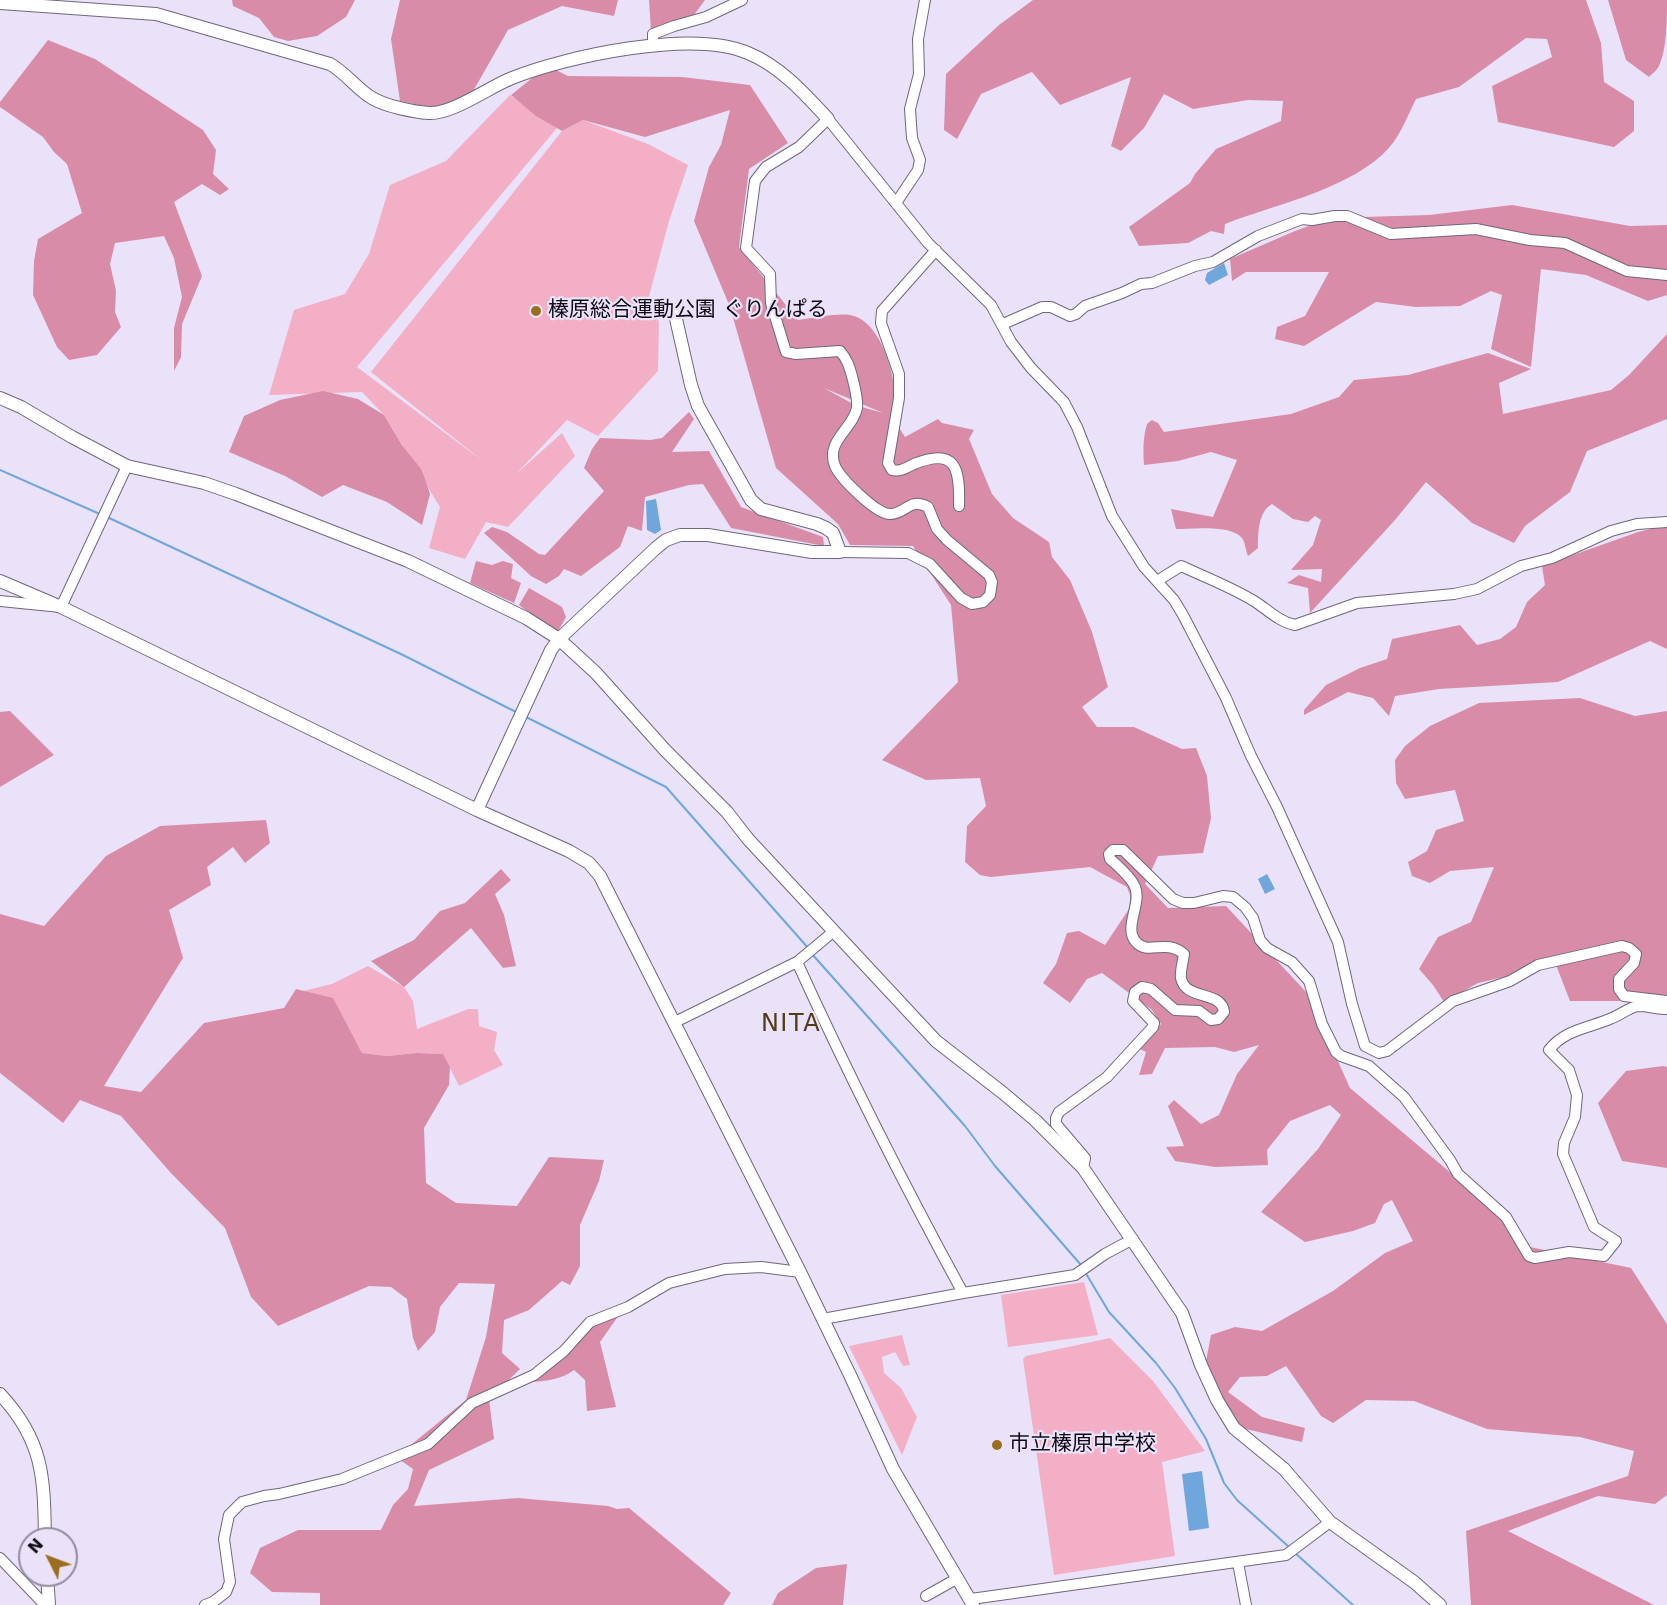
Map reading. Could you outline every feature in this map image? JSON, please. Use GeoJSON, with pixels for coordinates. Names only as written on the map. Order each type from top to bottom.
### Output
{"type":"FeatureCollection","features":[{"type":"Feature","properties":{"kind":"street"},"geometry":{"type":"LineString","coordinates":[[653,46],[652,34],[706,17],[742,0]]}},
{"type":"Feature","properties":{"kind":"street"},"geometry":{"type":"LineString","coordinates":[[896,203],[918,171],[920,160],[912,138],[910,109],[919,74],[918,39],[925,0]]}},
{"type":"Feature","properties":{"kind":"street"},"geometry":{"type":"LineString","coordinates":[[0,3],[156,14],[330,64],[340,69],[373,98],[428,113],[451,109],[495,85],[556,62],[653,46],[693,42],[745,51],[770,65],[795,85],[828,119],[928,243],[991,304],[1011,342],[1024,360],[1064,402],[1077,427],[1112,516],[1144,567],[1174,600],[1183,615],[1226,698],[1251,756],[1277,807],[1338,942],[1365,1046],[1379,1053],[1387,1051],[1454,1001],[1510,981],[1538,964],[1622,946],[1636,954],[1634,963],[1619,979],[1619,989],[1624,996],[1667,1001]]}},
{"type":"Feature","properties":{"kind":"street"},"geometry":{"type":"LineString","coordinates":[[477,810],[551,650],[559,639],[666,540],[680,535],[708,534],[812,552],[908,553],[930,564],[961,598],[972,604],[983,602],[990,595],[992,582],[989,575],[937,529],[928,507],[919,503],[891,514],[879,511],[854,488],[836,467],[833,458],[836,441],[857,408],[857,397],[847,359],[840,351],[796,354],[786,352],[771,303],[770,274],[746,248],[755,181],[766,167],[799,147],[828,119]]}},
{"type":"Feature","properties":{"kind":"street"},"geometry":{"type":"LineString","coordinates":[[1003,324],[1042,307],[1051,306],[1070,316],[1085,306],[1142,284],[1152,283],[1195,266],[1213,262],[1258,236],[1302,219],[1311,220],[1335,216],[1347,216],[1391,234],[1476,229],[1530,240],[1565,243],[1627,272],[1667,275]]}},
{"type":"Feature","properties":{"kind":"street"},"geometry":{"type":"LineString","coordinates":[[936,250],[886,305],[881,315],[881,323],[899,374],[899,398],[888,463],[892,470],[898,471],[928,458],[940,457],[949,460],[955,466],[960,484],[959,506]]}},
{"type":"Feature","properties":{"kind":"street"},"geometry":{"type":"LineString","coordinates":[[674,310],[691,386],[698,406],[751,500],[761,509],[826,528],[833,533],[840,552]]}},
{"type":"Feature","properties":{"kind":"street"},"geometry":{"type":"LineString","coordinates":[[0,398],[21,407],[127,466],[204,483],[408,561],[526,618],[559,639],[596,673],[665,750],[727,812],[748,839],[936,1041],[1011,1099],[1083,1168],[1182,1313],[1201,1365],[1217,1400],[1234,1428],[1284,1469],[1330,1522],[1414,1582],[1440,1605]]}},
{"type":"Feature","properties":{"kind":"street"},"geometry":{"type":"LineString","coordinates":[[61,607],[127,466]]}},
{"type":"Feature","properties":{"kind":"street"},"geometry":{"type":"LineString","coordinates":[[1157,581],[1181,566],[1241,594],[1287,624],[1295,625],[1357,603],[1454,594],[1477,589],[1521,566],[1552,558],[1611,531],[1637,524],[1667,522]]}},
{"type":"Feature","properties":{"kind":"street"},"geometry":{"type":"LineString","coordinates":[[0,581],[61,607],[477,810],[569,851],[589,863],[600,876],[675,1022],[823,1319],[893,1469],[972,1602],[1238,1563],[1293,1550],[1330,1522]]}},
{"type":"Feature","properties":{"kind":"street"},"geometry":{"type":"LineString","coordinates":[[0,601],[61,607]]}},
{"type":"Feature","properties":{"kind":"street"},"geometry":{"type":"LineString","coordinates":[[1083,1168],[1085,1158],[1056,1124],[1056,1118],[1059,1112],[1107,1077],[1153,1027],[1154,1023],[1133,1001],[1135,992],[1142,987],[1151,989],[1175,1010],[1199,1011],[1211,1020],[1218,1019],[1224,1012],[1220,1001],[1190,991],[1183,984],[1181,976],[1184,954],[1167,946],[1150,949],[1139,945],[1134,940],[1131,933],[1137,900],[1135,886],[1110,859],[1109,854],[1113,850],[1123,850],[1173,899],[1183,903],[1194,903],[1223,896],[1233,897],[1245,907],[1253,918],[1260,940],[1267,948],[1292,962],[1309,981],[1322,1024],[1336,1052],[1341,1056],[1358,1060],[1378,1072],[1404,1097],[1458,1174],[1506,1217],[1529,1256],[1535,1258],[1569,1252],[1604,1256],[1616,1241],[1594,1227],[1563,1154],[1564,1143],[1575,1117],[1577,1095],[1569,1070],[1549,1050],[1554,1043],[1578,1028],[1611,1019],[1637,1006],[1667,1009]]}},
{"type":"Feature","properties":{"kind":"street"},"geometry":{"type":"LineString","coordinates":[[675,1022],[797,962],[833,932]]}},
{"type":"Feature","properties":{"kind":"street"},"geometry":{"type":"LineString","coordinates":[[797,962],[817,1008],[920,1215],[963,1293]]}},
{"type":"Feature","properties":{"kind":"street"},"geometry":{"type":"LineString","coordinates":[[1378,1072],[1379,1053]]}},
{"type":"Feature","properties":{"kind":"street"},"geometry":{"type":"LineString","coordinates":[[823,1319],[1075,1275],[1105,1254],[1133,1239]]}},
{"type":"Feature","properties":{"kind":"street"},"geometry":{"type":"LineString","coordinates":[[204,1605],[213,1602],[226,1592],[230,1582],[224,1539],[229,1515],[243,1503],[264,1496],[342,1479],[428,1444],[472,1403],[534,1375],[564,1351],[590,1322],[628,1306],[669,1283],[725,1269],[761,1267],[800,1272]]}},
{"type":"Feature","properties":{"kind":"street"},"geometry":{"type":"LineString","coordinates":[[0,1394],[30,1434],[40,1462],[45,1494],[45,1527]]}},
{"type":"Feature","properties":{"kind":"street"},"geometry":{"type":"LineString","coordinates":[[0,1558],[47,1605]]}},
{"type":"Feature","properties":{"kind":"street"},"geometry":{"type":"LineString","coordinates":[[1238,1563],[1246,1605]]}},
{"type":"Feature","properties":{"kind":"street"},"geometry":{"type":"LineString","coordinates":[[926,1596],[958,1578]]}},
{"type":"Feature","properties":{"kind":"street"},"geometry":{"type":"LineString","coordinates":[[47,1587],[47,1605]]}},
{"type":"Feature","properties":{"kind":"shaded area"},"geometry":{"type":"Polygon","coordinates":[[[232,0],[355,0],[346,17],[317,36],[288,41],[274,37],[259,18],[233,6],[232,0]]]}},
{"type":"Feature","properties":{"kind":"shaded area"},"geometry":{"type":"Polygon","coordinates":[[[400,0],[618,0],[614,16],[562,6],[508,30],[472,93],[434,108],[400,101],[391,39],[400,0]]]}},
{"type":"Feature","properties":{"kind":"shaded area"},"geometry":{"type":"Polygon","coordinates":[[[649,0],[705,0],[694,15],[651,31],[649,0]]]}},
{"type":"Feature","properties":{"kind":"shaded area"},"geometry":{"type":"Polygon","coordinates":[[[1033,0],[1586,0],[1601,43],[1604,82],[1634,101],[1634,131],[1614,147],[1498,122],[1492,86],[1552,57],[1547,39],[1526,38],[1459,87],[1416,99],[1402,129],[1388,149],[1347,179],[1307,196],[1225,224],[1224,234],[1211,231],[1188,243],[1139,246],[1129,227],[1190,183],[1216,149],[1281,121],[1283,101],[1248,100],[1193,109],[1164,94],[1144,128],[1121,151],[1111,146],[1131,77],[1060,105],[1032,72],[981,94],[957,139],[944,130],[946,74],[999,25],[1033,0]]]}},
{"type":"Feature","properties":{"kind":"shaded area"},"geometry":{"type":"Polygon","coordinates":[[[1608,0],[1667,0],[1664,51],[1659,66],[1649,77],[1626,60],[1608,0]]]}},
{"type":"Feature","properties":{"kind":"shaded area"},"geometry":{"type":"Polygon","coordinates":[[[48,40],[95,59],[203,130],[216,150],[213,174],[229,189],[220,195],[202,184],[174,202],[202,276],[182,324],[181,357],[174,371],[174,328],[182,297],[174,258],[164,236],[115,243],[110,264],[116,291],[115,312],[121,327],[97,355],[69,360],[57,347],[33,295],[34,261],[38,239],[82,213],[67,164],[43,137],[0,107],[0,102],[48,40]]]}},
{"type":"Feature","properties":{"kind":"shaded area"},"geometry":{"type":"Polygon","coordinates":[[[554,69],[568,76],[682,77],[750,85],[788,143],[749,169],[739,247],[798,320],[850,315],[860,318],[875,333],[886,355],[893,377],[894,398],[891,415],[905,437],[938,419],[942,423],[974,430],[969,439],[992,494],[1013,518],[1049,542],[1052,557],[1070,580],[1092,632],[1108,687],[1082,707],[1097,727],[1134,727],[1182,749],[1196,748],[1207,776],[1211,818],[1203,853],[1158,856],[1145,884],[1168,908],[1226,906],[1307,993],[1350,1088],[1464,1184],[1530,1247],[1631,1268],[1667,1324],[1667,1495],[1655,1504],[1598,1496],[1508,1531],[1654,1605],[1471,1605],[1466,1531],[1628,1476],[1634,1451],[1580,1437],[1487,1429],[1414,1401],[1366,1400],[1333,1423],[1321,1416],[1286,1366],[1267,1376],[1240,1377],[1228,1392],[1262,1417],[1305,1428],[1302,1442],[1237,1427],[1206,1361],[1211,1335],[1235,1327],[1262,1331],[1333,1291],[1385,1253],[1413,1241],[1392,1200],[1384,1204],[1375,1223],[1353,1231],[1305,1242],[1261,1212],[1318,1149],[1341,1115],[1330,1105],[1290,1121],[1267,1150],[1268,1165],[1215,1167],[1175,1161],[1166,1147],[1184,1146],[1168,1106],[1174,1100],[1201,1124],[1219,1115],[1237,1074],[1259,1045],[1234,1052],[1215,1047],[1165,1048],[1152,1074],[1139,1075],[1146,1052],[1138,1048],[1161,1024],[1152,1010],[1102,973],[1087,979],[1070,1003],[1043,983],[1056,964],[1067,933],[1079,931],[1105,945],[1133,903],[1127,887],[1090,867],[991,877],[980,875],[965,862],[967,826],[986,806],[980,778],[926,780],[882,760],[958,682],[951,605],[913,546],[850,545],[838,524],[776,468],[730,307],[694,221],[709,167],[721,145],[730,110],[645,137],[583,120],[562,131],[536,116],[511,95],[536,75],[554,69]],[[824,388],[855,405],[883,413],[824,388]]]}},
{"type":"Feature","properties":{"kind":"shaded area","name":"榛原総合運動公園 ぐりんぱる"},"geometry":{"type":"Polygon","coordinates":[[[510,95],[557,128],[357,367],[484,462],[371,372],[562,131],[583,120],[648,144],[688,165],[669,221],[648,300],[659,322],[658,371],[598,436],[567,420],[516,474],[562,433],[575,456],[508,527],[486,522],[465,559],[429,548],[440,507],[384,415],[362,392],[269,395],[294,310],[345,294],[369,254],[390,185],[446,161],[510,95]]]}},
{"type":"Feature","properties":{"kind":"shaded area"},"geometry":{"type":"Polygon","coordinates":[[[1512,205],[1630,226],[1667,225],[1667,295],[1648,301],[1586,275],[1541,269],[1531,367],[1491,349],[1502,295],[1491,291],[1460,306],[1416,307],[1376,302],[1304,346],[1275,339],[1277,327],[1305,316],[1329,272],[1246,272],[1232,281],[1230,259],[1331,218],[1429,215],[1512,205]]]}},
{"type":"Feature","properties":{"kind":"shaded area"},"geometry":{"type":"Polygon","coordinates":[[[1667,334],[1667,419],[1587,451],[1570,492],[1525,526],[1514,543],[1472,523],[1426,482],[1395,520],[1310,613],[1308,588],[1287,583],[1299,575],[1321,582],[1322,569],[1291,570],[1313,545],[1321,520],[1315,516],[1308,522],[1293,519],[1272,504],[1261,517],[1258,548],[1248,556],[1242,538],[1229,531],[1211,528],[1176,529],[1171,509],[1213,517],[1237,460],[1211,452],[1178,461],[1144,465],[1145,434],[1147,424],[1152,420],[1158,423],[1164,432],[1291,414],[1339,397],[1354,380],[1408,375],[1488,353],[1531,369],[1499,383],[1503,414],[1611,390],[1629,375],[1667,334]]]}},
{"type":"Feature","properties":{"kind":"shaded area"},"geometry":{"type":"Polygon","coordinates":[[[323,391],[358,399],[384,415],[402,445],[421,469],[425,479],[430,494],[422,525],[387,502],[343,485],[322,497],[285,476],[229,452],[244,416],[280,400],[323,391]]]}},
{"type":"Feature","properties":{"kind":"shaded area"},"geometry":{"type":"Polygon","coordinates":[[[689,412],[694,419],[672,452],[709,451],[741,507],[823,537],[824,546],[731,528],[703,484],[689,485],[645,497],[642,531],[628,526],[620,547],[581,576],[564,569],[559,576],[546,584],[531,576],[484,533],[492,527],[507,532],[539,554],[545,555],[604,491],[584,468],[592,449],[600,438],[650,440],[662,438],[689,412]]]}},
{"type":"Feature","properties":{"kind":"shaded area"},"geometry":{"type":"Polygon","coordinates":[[[1667,525],[1667,649],[1650,641],[1558,682],[1439,689],[1395,696],[1389,716],[1373,698],[1348,692],[1304,715],[1304,710],[1326,685],[1360,668],[1387,659],[1392,639],[1460,625],[1477,645],[1500,639],[1516,627],[1527,602],[1545,585],[1542,566],[1638,532],[1667,525]]]}},
{"type":"Feature","properties":{"kind":"shaded area"},"geometry":{"type":"Polygon","coordinates":[[[476,561],[492,565],[503,561],[513,564],[511,578],[521,583],[514,603],[470,583],[476,561]]]}},
{"type":"Feature","properties":{"kind":"shaded area"},"geometry":{"type":"Polygon","coordinates":[[[529,588],[562,607],[566,617],[557,633],[519,605],[529,588]]]}},
{"type":"Feature","properties":{"kind":"shaded area"},"geometry":{"type":"Polygon","coordinates":[[[1580,698],[1635,716],[1667,711],[1667,1013],[1645,1001],[1570,1001],[1556,965],[1478,983],[1444,1002],[1419,969],[1438,937],[1471,922],[1494,867],[1450,871],[1430,883],[1412,876],[1408,862],[1427,851],[1436,830],[1464,821],[1455,790],[1405,799],[1396,783],[1395,760],[1405,746],[1430,726],[1479,703],[1580,698]]]}},
{"type":"Feature","properties":{"kind":"shaded area"},"geometry":{"type":"Polygon","coordinates":[[[10,711],[54,755],[0,787],[0,712],[10,711]]]}},
{"type":"Feature","properties":{"kind":"shaded area"},"geometry":{"type":"Polygon","coordinates":[[[266,820],[270,843],[245,863],[233,847],[207,867],[211,885],[169,910],[183,958],[104,1086],[141,1092],[204,1023],[284,1008],[296,989],[333,998],[362,1053],[387,1056],[417,1053],[443,1054],[450,1067],[449,1085],[424,1128],[426,1183],[456,1203],[517,1206],[549,1157],[604,1160],[599,1181],[580,1225],[580,1266],[570,1285],[562,1281],[529,1310],[504,1320],[502,1353],[520,1369],[489,1399],[494,1439],[429,1470],[414,1506],[518,1498],[608,1506],[617,1509],[629,1508],[731,1593],[723,1605],[320,1605],[320,1593],[272,1592],[250,1573],[260,1548],[298,1530],[381,1530],[393,1505],[408,1489],[413,1469],[396,1457],[466,1400],[486,1337],[495,1284],[459,1283],[440,1307],[435,1332],[418,1351],[413,1338],[407,1299],[391,1287],[369,1286],[278,1326],[251,1297],[225,1228],[170,1172],[121,1116],[80,1100],[63,1123],[0,1073],[0,914],[44,926],[106,856],[160,826],[266,820]]]}},
{"type":"Feature","properties":{"kind":"shaded area"},"geometry":{"type":"Polygon","coordinates":[[[501,869],[511,880],[495,894],[504,915],[516,966],[503,968],[471,928],[404,987],[371,961],[414,940],[440,911],[465,903],[501,869]]]}},
{"type":"Feature","properties":{"kind":"shaded area"},"geometry":{"type":"Polygon","coordinates":[[[368,966],[404,987],[413,1001],[417,1029],[468,1009],[478,1009],[479,1026],[497,1032],[494,1050],[503,1065],[459,1086],[443,1054],[417,1053],[387,1056],[362,1053],[333,999],[303,991],[332,984],[368,966]]]}},
{"type":"Feature","properties":{"kind":"shaded area"},"geometry":{"type":"Polygon","coordinates":[[[1667,1067],[1667,1168],[1622,1161],[1598,1103],[1626,1071],[1667,1067]]]}},
{"type":"Feature","properties":{"kind":"shaded area"},"geometry":{"type":"Polygon","coordinates":[[[1084,1282],[1098,1335],[1008,1347],[1001,1295],[1084,1282]]]}},
{"type":"Feature","properties":{"kind":"shaded area"},"geometry":{"type":"Polygon","coordinates":[[[619,1315],[600,1342],[616,1407],[587,1411],[585,1380],[574,1370],[560,1377],[532,1382],[598,1322],[619,1315]]]}},
{"type":"Feature","properties":{"kind":"shaded area"},"geometry":{"type":"Polygon","coordinates":[[[902,1335],[910,1365],[903,1366],[895,1352],[882,1357],[884,1373],[901,1388],[917,1417],[902,1455],[849,1346],[902,1335]]]}},
{"type":"Feature","properties":{"kind":"shaded area"},"geometry":{"type":"Polygon","coordinates":[[[1110,1338],[1153,1381],[1205,1451],[1162,1462],[1175,1556],[1054,1575],[1023,1359],[1026,1356],[1110,1338]]]}},
{"type":"Feature","properties":{"kind":"shaded area"},"geometry":{"type":"Polygon","coordinates":[[[847,1564],[843,1605],[772,1605],[778,1593],[816,1568],[847,1564]]]}},
{"type":"Feature","properties":{"kind":"water"},"geometry":{"type":"Polygon","coordinates":[[[1224,263],[1228,275],[1209,285],[1205,280],[1207,273],[1224,263]]]}},
{"type":"Feature","properties":{"kind":"water"},"geometry":{"type":"Polygon","coordinates":[[[656,499],[661,530],[655,534],[647,530],[646,501],[656,499]]]}},
{"type":"Feature","properties":{"kind":"water"},"geometry":{"type":"Polygon","coordinates":[[[1267,874],[1275,889],[1265,894],[1258,879],[1267,874]]]}},
{"type":"Feature","properties":{"kind":"water"},"geometry":{"type":"Polygon","coordinates":[[[1202,1471],[1209,1528],[1189,1531],[1182,1474],[1202,1471]]]}},
{"type":"Feature","properties":{"kind":"waterway"},"geometry":{"type":"LineString","coordinates":[[0,470],[102,515]]}},
{"type":"Feature","properties":{"kind":"waterway"},"geometry":{"type":"LineString","coordinates":[[107,517],[403,655],[516,712]]}},
{"type":"Feature","properties":{"kind":"waterway"},"geometry":{"type":"LineString","coordinates":[[524,716],[666,787],[809,949]]}},
{"type":"Feature","properties":{"kind":"waterway"},"geometry":{"type":"LineString","coordinates":[[812,954],[965,1126],[995,1166],[1081,1265]]}},
{"type":"Feature","properties":{"kind":"waterway"},"geometry":{"type":"LineString","coordinates":[[1085,1272],[1109,1312],[1156,1363],[1175,1388],[1206,1439],[1224,1483],[1237,1500],[1289,1547]]}},
{"type":"Feature","properties":{"kind":"waterway"},"geometry":{"type":"LineString","coordinates":[[1295,1553],[1353,1605]]}},
{"type":"Feature","properties":{"kind":"place","name":"榛原総合運動公園 ぐりんぱる"},"geometry":{"type":"Point","coordinates":[536,311]}},
{"type":"Feature","properties":{"kind":"place","name":"市立榛原中学校"},"geometry":{"type":"Point","coordinates":[997,1445]}},
{"type":"Feature","properties":{"kind":"district","name":"NITA"},"geometry":{"type":"Point","coordinates":[791,1025]}}]}
